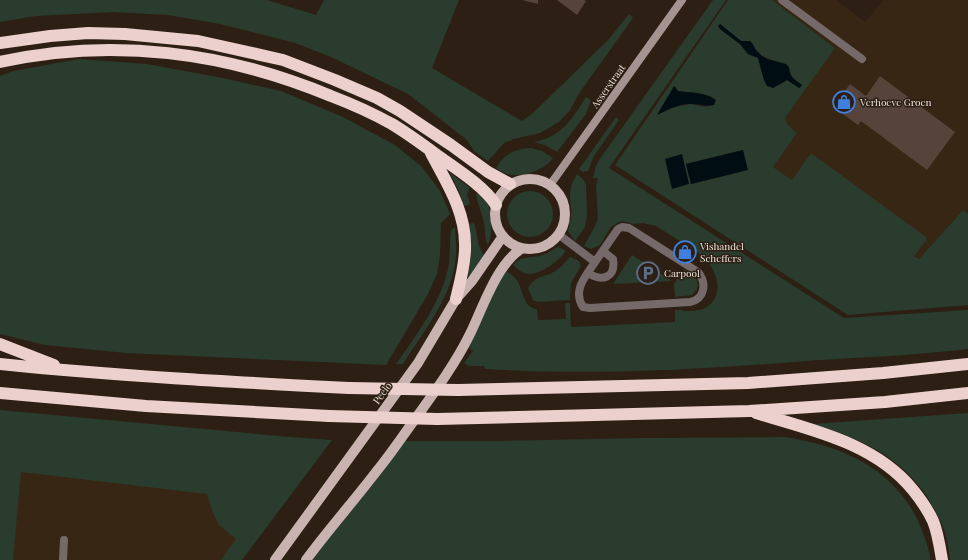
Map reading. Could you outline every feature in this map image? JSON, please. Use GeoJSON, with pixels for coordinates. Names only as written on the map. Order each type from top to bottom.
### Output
{"type":"FeatureCollection","features":[{"type":"Feature","properties":{"kind":"highway"},"geometry":{"type":"LineString","coordinates":[[0,43],[50,36],[88,33],[125,34],[198,41],[283,60],[377,98],[400,111],[451,145],[488,172],[510,184]]}},
{"type":"Feature","properties":{"kind":"highway"},"geometry":{"type":"LineString","coordinates":[[0,62],[24,56],[76,50],[111,50],[156,51],[239,64],[309,87],[354,105],[392,124],[477,185],[492,199],[496,205]]}},
{"type":"Feature","properties":{"kind":"highway"},"geometry":{"type":"LineString","coordinates":[[430,150],[456,200],[462,220],[465,245],[456,299]]}},
{"type":"Feature","properties":{"kind":"highway"},"geometry":{"type":"LineString","coordinates":[[0,344],[70,371]]}},
{"type":"Feature","properties":{"kind":"highway"},"geometry":{"type":"LineString","coordinates":[[0,364],[70,371],[208,381],[349,388],[458,390],[748,383],[883,373],[968,364]]}},
{"type":"Feature","properties":{"kind":"highway"},"geometry":{"type":"LineString","coordinates":[[0,393],[146,406],[329,416],[437,419],[749,411],[884,402],[968,393]]}},
{"type":"Feature","properties":{"kind":"highway"},"geometry":{"type":"LineString","coordinates":[[749,411],[811,429],[852,444],[871,453],[888,466],[908,483],[922,501],[933,521],[942,560]]}},
{"type":"Feature","properties":{"kind":"main road","name":"Asserstraat"},"geometry":{"type":"LineString","coordinates":[[550,185],[682,0]]}},
{"type":"Feature","properties":{"kind":"main road"},"geometry":{"type":"LineString","coordinates":[[528,179],[538,180],[550,185],[560,195],[565,207],[565,218],[558,234],[552,241],[543,246],[532,249],[515,246],[503,236],[495,217],[496,205],[500,196],[510,184],[518,181],[528,179]]}},
{"type":"Feature","properties":{"kind":"main road","name":"Peelo"},"geometry":{"type":"LineString","coordinates":[[275,560],[418,363],[456,299],[472,281],[503,236]]}},
{"type":"Feature","properties":{"kind":"main road"},"geometry":{"type":"LineString","coordinates":[[306,560],[325,534],[376,472],[451,368],[468,337],[496,278],[516,252],[522,248]]}},
{"type":"Feature","properties":{"kind":"lane"},"geometry":{"type":"LineString","coordinates":[[782,0],[862,59]]}},
{"type":"Feature","properties":{"kind":"lane"},"geometry":{"type":"LineString","coordinates":[[622,227],[629,228],[698,272],[704,282],[703,292],[698,299],[690,302],[590,308],[583,307],[579,300],[578,293],[588,273],[603,251],[618,229],[622,227]]}},
{"type":"Feature","properties":{"kind":"lane"},"geometry":{"type":"LineString","coordinates":[[558,234],[595,262]]}},
{"type":"Feature","properties":{"kind":"lane"},"geometry":{"type":"LineString","coordinates":[[588,273],[594,277],[600,278],[607,277],[611,274],[614,266],[613,259],[603,251]]}},
{"type":"Feature","properties":{"kind":"lane"},"geometry":{"type":"LineString","coordinates":[[63,560],[64,540]]}},
{"type":"Feature","properties":{"kind":"shaded area"},"geometry":{"type":"Polygon","coordinates":[[[772,0],[836,0],[865,22],[884,0],[968,0],[968,214],[962,211],[919,259],[914,256],[927,240],[811,153],[792,180],[773,167],[797,133],[787,124],[785,118],[835,48],[772,0]]]}},
{"type":"Feature","properties":{"kind":"shaded area"},"geometry":{"type":"Polygon","coordinates":[[[720,24],[741,41],[750,41],[762,56],[767,59],[786,64],[789,67],[790,74],[793,78],[802,85],[799,88],[787,80],[773,88],[767,86],[758,58],[748,54],[740,44],[720,29],[718,26],[720,24]]]}},
{"type":"Feature","properties":{"kind":"shaded area"},"geometry":{"type":"Polygon","coordinates":[[[674,86],[678,91],[703,94],[712,97],[716,100],[714,105],[708,106],[687,104],[674,107],[657,115],[674,86]]]}},
{"type":"Feature","properties":{"kind":"shaded area"},"geometry":{"type":"Polygon","coordinates":[[[743,150],[748,170],[691,184],[686,164],[743,150]]]}},
{"type":"Feature","properties":{"kind":"shaded area"},"geometry":{"type":"Polygon","coordinates":[[[682,154],[689,184],[672,189],[665,159],[682,154]]]}},
{"type":"Feature","properties":{"kind":"shaded area"},"geometry":{"type":"Polygon","coordinates":[[[0,450],[290,484],[230,560],[0,560],[0,450]]]}},
{"type":"Feature","properties":{"kind":"green space"},"geometry":{"type":"Polygon","coordinates":[[[0,0],[267,0],[316,15],[324,0],[459,0],[432,68],[522,121],[533,113],[608,40],[629,14],[633,18],[580,92],[570,110],[559,122],[540,133],[504,143],[488,161],[474,151],[467,140],[408,94],[331,57],[295,43],[220,24],[168,15],[113,12],[36,16],[0,22],[0,0]]]}},
{"type":"Feature","properties":{"kind":"green space"},"geometry":{"type":"Polygon","coordinates":[[[713,0],[726,0],[609,168],[844,318],[968,310],[968,349],[894,356],[694,369],[611,372],[485,369],[484,366],[469,366],[464,363],[473,351],[469,348],[470,344],[496,288],[506,271],[518,282],[524,299],[529,306],[537,309],[538,320],[566,319],[565,303],[570,303],[571,327],[675,322],[675,310],[689,311],[703,309],[715,298],[717,291],[716,277],[705,257],[656,226],[643,223],[634,224],[622,221],[611,227],[600,245],[591,249],[584,246],[598,219],[596,186],[598,178],[593,178],[599,160],[713,0]]]}},
{"type":"Feature","properties":{"kind":"green space"},"geometry":{"type":"Polygon","coordinates":[[[728,0],[772,0],[835,48],[785,118],[787,124],[797,133],[773,167],[792,180],[811,153],[926,237],[927,240],[914,256],[919,259],[963,210],[968,214],[968,305],[848,315],[615,165],[728,0]],[[720,24],[720,29],[740,44],[748,54],[758,58],[764,80],[779,85],[788,80],[800,88],[802,85],[791,76],[789,67],[762,56],[750,41],[741,41],[720,24]],[[675,86],[658,114],[671,108],[690,104],[707,107],[712,97],[702,94],[678,91],[675,86]],[[743,150],[686,164],[691,184],[747,170],[743,150]]]}},
{"type":"Feature","properties":{"kind":"green space"},"geometry":{"type":"Polygon","coordinates":[[[79,59],[147,64],[223,78],[281,91],[343,117],[395,145],[422,167],[440,191],[450,214],[441,223],[440,255],[437,274],[428,294],[386,365],[126,353],[45,345],[0,334],[0,76],[13,71],[79,59]]]}},
{"type":"Feature","properties":{"kind":"green space"},"geometry":{"type":"Polygon","coordinates":[[[586,97],[591,100],[586,114],[557,152],[545,145],[534,142],[544,140],[552,136],[565,126],[571,120],[586,97]]]}},
{"type":"Feature","properties":{"kind":"green space"},"geometry":{"type":"Polygon","coordinates":[[[616,117],[619,120],[594,156],[588,171],[583,172],[579,169],[616,117]]]}},
{"type":"Feature","properties":{"kind":"green space"},"geometry":{"type":"Polygon","coordinates":[[[531,148],[542,151],[553,158],[545,166],[526,174],[507,174],[496,168],[502,159],[510,153],[531,148]]]}},
{"type":"Feature","properties":{"kind":"green space"},"geometry":{"type":"Polygon","coordinates":[[[449,172],[470,188],[467,194],[470,204],[464,206],[459,191],[449,172]]]}},
{"type":"Feature","properties":{"kind":"green space"},"geometry":{"type":"Polygon","coordinates":[[[577,174],[586,184],[587,216],[585,227],[575,241],[568,231],[571,220],[570,191],[577,174]]]}},
{"type":"Feature","properties":{"kind":"green space"},"geometry":{"type":"Polygon","coordinates":[[[526,191],[534,191],[543,195],[549,201],[553,214],[549,227],[543,233],[534,237],[526,237],[517,233],[511,227],[507,218],[507,210],[511,201],[517,195],[526,191]]]}},
{"type":"Feature","properties":{"kind":"green space"},"geometry":{"type":"Polygon","coordinates":[[[477,193],[487,202],[489,206],[491,229],[488,245],[485,226],[476,195],[477,193]]]}},
{"type":"Feature","properties":{"kind":"green space"},"geometry":{"type":"Polygon","coordinates":[[[473,223],[475,225],[479,246],[484,255],[468,278],[471,252],[469,224],[473,223]]]}},
{"type":"Feature","properties":{"kind":"green space"},"geometry":{"type":"Polygon","coordinates":[[[455,227],[456,259],[447,290],[434,316],[403,364],[396,364],[426,320],[439,296],[448,268],[451,230],[455,227]]]}},
{"type":"Feature","properties":{"kind":"green space"},"geometry":{"type":"Polygon","coordinates":[[[557,247],[566,251],[553,264],[541,271],[529,274],[524,273],[513,265],[519,260],[540,256],[557,247]]]}},
{"type":"Feature","properties":{"kind":"green space"},"geometry":{"type":"Polygon","coordinates":[[[632,255],[672,281],[613,284],[632,255]]]}},
{"type":"Feature","properties":{"kind":"green space"},"geometry":{"type":"Polygon","coordinates":[[[570,257],[579,261],[581,266],[571,283],[570,300],[537,302],[533,300],[528,288],[531,284],[538,278],[556,271],[570,257]]]}},
{"type":"Feature","properties":{"kind":"green space"},"geometry":{"type":"Polygon","coordinates":[[[684,269],[696,278],[698,285],[697,289],[692,295],[675,297],[674,284],[684,269]]]}},
{"type":"Feature","properties":{"kind":"green space"},"geometry":{"type":"Polygon","coordinates":[[[0,410],[332,440],[242,560],[221,560],[236,539],[219,525],[213,513],[207,494],[21,472],[13,560],[0,560],[0,410]]]}},
{"type":"Feature","properties":{"kind":"green space"},"geometry":{"type":"Polygon","coordinates":[[[968,413],[968,560],[950,560],[946,536],[938,515],[926,495],[903,469],[876,449],[846,435],[812,424],[968,413]]]}},
{"type":"Feature","properties":{"kind":"green space"},"geometry":{"type":"Polygon","coordinates":[[[784,437],[814,443],[833,449],[851,456],[882,475],[907,502],[917,518],[927,545],[930,560],[312,560],[329,536],[374,483],[405,441],[784,437]]]}},
{"type":"Feature","properties":{"kind":"building"},"geometry":{"type":"Polygon","coordinates":[[[522,0],[538,0],[538,4],[522,0]]]}},
{"type":"Feature","properties":{"kind":"building"},"geometry":{"type":"Polygon","coordinates":[[[557,0],[584,0],[586,1],[577,15],[557,0]]]}},
{"type":"Feature","properties":{"kind":"building"},"geometry":{"type":"Polygon","coordinates":[[[880,76],[955,132],[927,170],[861,121],[858,125],[835,108],[844,97],[842,95],[850,84],[866,96],[880,76]]]}},
{"type":"Feature","properties":{"kind":"place","name":"Verhoeve Groen"},"geometry":{"type":"Point","coordinates":[844,102]}},
{"type":"Feature","properties":{"kind":"place","name":"Vishandel Scheffers"},"geometry":{"type":"Point","coordinates":[685,252]}},
{"type":"Feature","properties":{"kind":"place","name":"Carpool"},"geometry":{"type":"Point","coordinates":[648,273]}}]}
